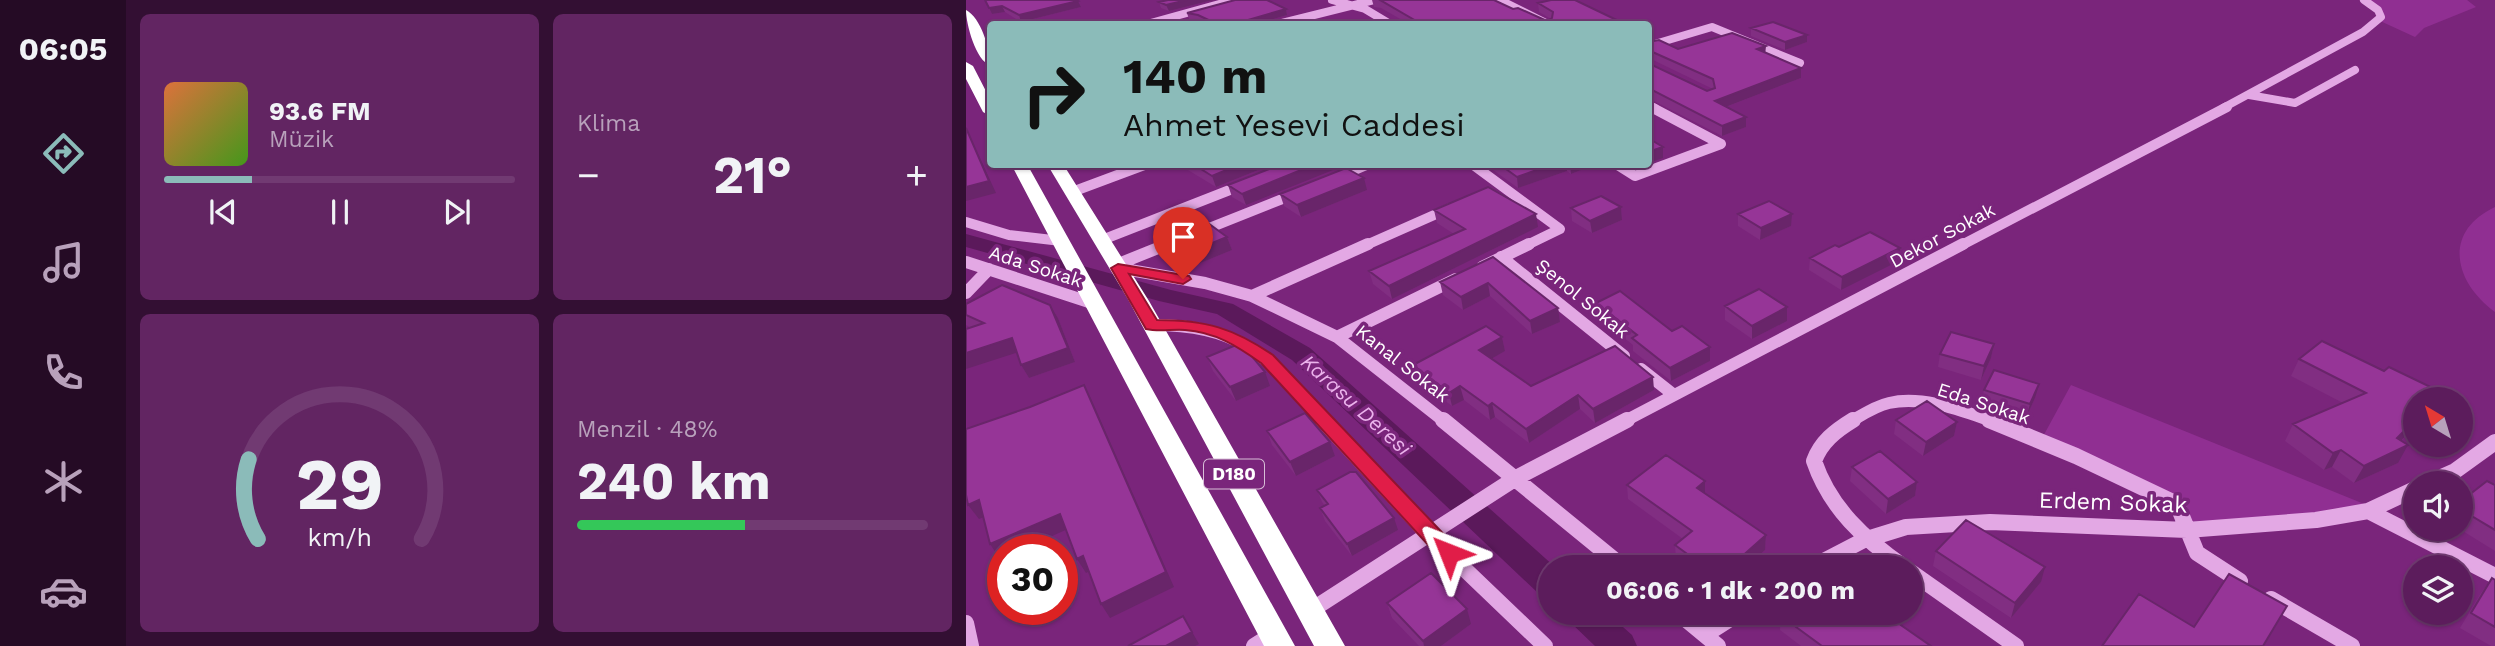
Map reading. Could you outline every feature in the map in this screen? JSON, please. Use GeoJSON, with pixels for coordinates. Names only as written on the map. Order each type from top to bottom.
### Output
{"type":"FeatureCollection","features":[{"type":"Feature","properties":{"kind":"highway"},"geometry":{"type":"LineString","coordinates":[[966,14],[987,55]]}},
{"type":"Feature","properties":{"kind":"highway"},"geometry":{"type":"LineString","coordinates":[[968,75],[987,107]]}},
{"type":"Feature","properties":{"kind":"highway","name":"D180"},"geometry":{"type":"LineString","coordinates":[[1021,168],[1095,304],[1269,642]]}},
{"type":"Feature","properties":{"kind":"highway","name":"D180"},"geometry":{"type":"LineString","coordinates":[[1057,168],[1139,301],[1330,646]]}},
{"type":"Feature","properties":{"kind":"street"},"geometry":{"type":"LineString","coordinates":[[1158,21],[1234,0]]}},
{"type":"Feature","properties":{"kind":"street"},"geometry":{"type":"LineString","coordinates":[[1332,0],[1354,5],[1384,21]]}},
{"type":"Feature","properties":{"kind":"street"},"geometry":{"type":"LineString","coordinates":[[1290,21],[1374,0]]}},
{"type":"Feature","properties":{"kind":"street"},"geometry":{"type":"LineString","coordinates":[[1500,0],[1542,21]]}},
{"type":"Feature","properties":{"kind":"street","name":"Dekor Sokak"},"geometry":{"type":"LineString","coordinates":[[1310,611],[1516,478],[2249,95],[2363,32],[2381,17],[2378,10],[2364,0]]}},
{"type":"Feature","properties":{"kind":"street"},"geometry":{"type":"LineString","coordinates":[[1652,45],[1712,27],[1800,63]]}},
{"type":"Feature","properties":{"kind":"street"},"geometry":{"type":"LineString","coordinates":[[2249,95],[2295,103],[2355,70]]}},
{"type":"Feature","properties":{"kind":"street"},"geometry":{"type":"LineString","coordinates":[[1622,168],[1635,176],[1721,144],[1652,107]]}},
{"type":"Feature","properties":{"kind":"street"},"geometry":{"type":"LineString","coordinates":[[1072,192],[1136,168]]}},
{"type":"Feature","properties":{"kind":"street"},"geometry":{"type":"LineString","coordinates":[[1331,180],[1360,168]]}},
{"type":"Feature","properties":{"kind":"street"},"geometry":{"type":"LineString","coordinates":[[1337,337],[1560,229],[1477,168]]}},
{"type":"Feature","properties":{"kind":"street"},"geometry":{"type":"LineString","coordinates":[[1102,240],[1256,180]]}},
{"type":"Feature","properties":{"kind":"street"},"geometry":{"type":"LineString","coordinates":[[1489,191],[1501,186]]}},
{"type":"Feature","properties":{"kind":"street"},"geometry":{"type":"LineString","coordinates":[[1117,266],[1306,190]]}},
{"type":"Feature","properties":{"kind":"street"},"geometry":{"type":"LineString","coordinates":[[1252,296],[1464,202]]}},
{"type":"Feature","properties":{"kind":"street","name":"Ada Sokak"},"geometry":{"type":"LineString","coordinates":[[966,222],[1009,235],[1061,241]]}},
{"type":"Feature","properties":{"kind":"street","name":"Şenol Sokak"},"geometry":{"type":"LineString","coordinates":[[1502,257],[1674,395]]}},
{"type":"Feature","properties":{"kind":"street","name":"Ada Sokak"},"geometry":{"type":"LineString","coordinates":[[966,261],[1095,304]]}},
{"type":"Feature","properties":{"kind":"street","name":"Kanal Sokak"},"geometry":{"type":"LineString","coordinates":[[1117,266],[1205,283],[1252,296],[1337,337],[1609,555]]}},
{"type":"Feature","properties":{"kind":"street"},"geometry":{"type":"LineString","coordinates":[[966,293],[989,269]]}},
{"type":"Feature","properties":{"kind":"street"},"geometry":{"type":"LineString","coordinates":[[1152,325],[1187,325],[1218,331],[1240,340],[1267,359],[1429,535],[1545,646]]}},
{"type":"Feature","properties":{"kind":"street","name":"Eda Sokak"},"geometry":{"type":"LineString","coordinates":[[1864,540],[1827,492],[1814,461],[1819,447],[1830,435],[1875,407],[1893,402],[1948,407],[2040,442],[2177,504],[2188,530]]}},
{"type":"Feature","properties":{"kind":"street"},"geometry":{"type":"LineString","coordinates":[[2455,471],[2495,442]]}},
{"type":"Feature","properties":{"kind":"street","name":"Erdem Sokak"},"geometry":{"type":"LineString","coordinates":[[1835,555],[1864,540],[1906,527],[1938,523],[1990,522],[2188,530],[2316,520],[2368,511],[2403,495]]}},
{"type":"Feature","properties":{"kind":"street"},"geometry":{"type":"LineString","coordinates":[[2368,511],[2495,576]]}},
{"type":"Feature","properties":{"kind":"street"},"geometry":{"type":"LineString","coordinates":[[2188,530],[2197,553],[2352,646]]}},
{"type":"Feature","properties":{"kind":"street"},"geometry":{"type":"LineString","coordinates":[[1864,540],[1886,555]]}},
{"type":"Feature","properties":{"kind":"street"},"geometry":{"type":"LineString","coordinates":[[1923,580],[2016,646]]}},
{"type":"Feature","properties":{"kind":"street"},"geometry":{"type":"LineString","coordinates":[[966,623],[971,646]]}},
{"type":"Feature","properties":{"kind":"street"},"geometry":{"type":"LineString","coordinates":[[1692,625],[1711,641],[1728,625]]}},
{"type":"Feature","properties":{"kind":"shaded area"},"geometry":{"type":"Polygon","coordinates":[[[2364,0],[2467,0],[2476,7],[2424,28],[2415,37],[2378,20],[2380,17],[2364,0]]]}},
{"type":"Feature","properties":{"kind":"shaded area"},"geometry":{"type":"Polygon","coordinates":[[[2495,207],[2495,312],[2470,286],[2460,258],[2461,243],[2467,230],[2478,217],[2495,207]]]}},
{"type":"Feature","properties":{"kind":"shaded area"},"geometry":{"type":"Polygon","coordinates":[[[2071,385],[2374,508],[2187,530],[2176,504],[2040,442],[2071,385]]]}},
{"type":"Feature","properties":{"kind":"building"},"geometry":{"type":"Polygon","coordinates":[[[985,0],[1078,1],[1019,15],[1002,6],[989,8],[985,0]]]}},
{"type":"Feature","properties":{"kind":"building"},"geometry":{"type":"Polygon","coordinates":[[[1187,0],[1166,5],[1159,2],[1187,0]]]}},
{"type":"Feature","properties":{"kind":"building"},"geometry":{"type":"Polygon","coordinates":[[[1235,0],[1267,0],[1286,9],[1248,20],[1250,21],[1211,21],[1187,13],[1235,0]]]}},
{"type":"Feature","properties":{"kind":"building"},"geometry":{"type":"Polygon","coordinates":[[[1380,0],[1494,0],[1547,21],[1423,21],[1416,21],[1380,0]]]}},
{"type":"Feature","properties":{"kind":"building"},"geometry":{"type":"Polygon","coordinates":[[[1575,0],[1619,21],[1547,21],[1552,18],[1553,12],[1538,3],[1575,0]]]}},
{"type":"Feature","properties":{"kind":"building"},"geometry":{"type":"Polygon","coordinates":[[[1773,22],[1807,35],[1785,42],[1751,28],[1773,22]]]}},
{"type":"Feature","properties":{"kind":"building"},"geometry":{"type":"Polygon","coordinates":[[[1732,33],[1766,46],[1757,49],[1801,68],[1715,101],[1746,117],[1722,126],[1652,90],[1652,65],[1707,91],[1715,88],[1713,79],[1652,52],[1652,41],[1659,40],[1678,49],[1732,33]]]}},
{"type":"Feature","properties":{"kind":"building"},"geometry":{"type":"Polygon","coordinates":[[[966,128],[989,181],[966,187],[966,128]]]}},
{"type":"Feature","properties":{"kind":"building"},"geometry":{"type":"Polygon","coordinates":[[[1652,140],[1663,147],[1652,151],[1652,140]]]}},
{"type":"Feature","properties":{"kind":"building"},"geometry":{"type":"Polygon","coordinates":[[[1199,168],[1231,168],[1212,176],[1199,168]]]}},
{"type":"Feature","properties":{"kind":"building"},"geometry":{"type":"Polygon","coordinates":[[[1272,168],[1306,168],[1242,194],[1228,185],[1272,168]]]}},
{"type":"Feature","properties":{"kind":"building"},"geometry":{"type":"Polygon","coordinates":[[[1346,168],[1364,178],[1297,205],[1280,194],[1346,168]]]}},
{"type":"Feature","properties":{"kind":"building"},"geometry":{"type":"Polygon","coordinates":[[[1505,168],[1542,168],[1517,177],[1505,168]]]}},
{"type":"Feature","properties":{"kind":"building"},"geometry":{"type":"Polygon","coordinates":[[[1488,187],[1536,214],[1389,286],[1369,271],[1465,229],[1434,210],[1488,187]]]}},
{"type":"Feature","properties":{"kind":"building"},"geometry":{"type":"Polygon","coordinates":[[[1601,196],[1621,207],[1590,221],[1571,208],[1601,196]]]}},
{"type":"Feature","properties":{"kind":"building"},"geometry":{"type":"Polygon","coordinates":[[[1769,201],[1792,214],[1761,228],[1738,214],[1769,201]]]}},
{"type":"Feature","properties":{"kind":"building"},"geometry":{"type":"Polygon","coordinates":[[[1208,223],[1227,237],[1188,253],[1169,239],[1208,223]]]}},
{"type":"Feature","properties":{"kind":"building"},"geometry":{"type":"Polygon","coordinates":[[[1870,232],[1900,248],[1842,277],[1810,258],[1835,245],[1839,247],[1870,232]]]}},
{"type":"Feature","properties":{"kind":"building"},"geometry":{"type":"Polygon","coordinates":[[[1493,257],[1558,308],[1530,321],[1488,283],[1461,297],[1440,282],[1493,257]]]}},
{"type":"Feature","properties":{"kind":"building"},"geometry":{"type":"Polygon","coordinates":[[[1002,285],[1050,305],[1068,348],[1021,365],[1012,338],[966,353],[966,329],[984,323],[966,315],[966,304],[1002,285]]]}},
{"type":"Feature","properties":{"kind":"building"},"geometry":{"type":"Polygon","coordinates":[[[1759,289],[1787,307],[1752,326],[1725,306],[1759,289]]]}},
{"type":"Feature","properties":{"kind":"building"},"geometry":{"type":"Polygon","coordinates":[[[1620,291],[1672,331],[1682,326],[1710,347],[1670,368],[1632,338],[1637,335],[1596,303],[1620,291]]]}},
{"type":"Feature","properties":{"kind":"building"},"geometry":{"type":"Polygon","coordinates":[[[1486,326],[1502,337],[1479,350],[1531,386],[1615,346],[1653,377],[1593,409],[1578,395],[1526,429],[1492,403],[1488,406],[1460,386],[1449,393],[1413,365],[1486,326]]]}},
{"type":"Feature","properties":{"kind":"building"},"geometry":{"type":"Polygon","coordinates":[[[1951,332],[1994,344],[1984,366],[1940,354],[1951,332]]]}},
{"type":"Feature","properties":{"kind":"building"},"geometry":{"type":"Polygon","coordinates":[[[2322,341],[2384,371],[2389,367],[2431,387],[2403,387],[2403,432],[2397,438],[2403,442],[2403,447],[2364,466],[2341,450],[2333,453],[2293,424],[2366,393],[2299,359],[2322,341]]]}},
{"type":"Feature","properties":{"kind":"building"},"geometry":{"type":"Polygon","coordinates":[[[1241,343],[1265,372],[1230,387],[1207,357],[1241,343]]]}},
{"type":"Feature","properties":{"kind":"building"},"geometry":{"type":"Polygon","coordinates":[[[1994,370],[2039,384],[2030,404],[1984,390],[1994,370]]]}},
{"type":"Feature","properties":{"kind":"building"},"geometry":{"type":"Polygon","coordinates":[[[1084,385],[1166,572],[1101,604],[1083,556],[1078,558],[1078,534],[1068,534],[1060,514],[1013,534],[988,534],[979,500],[968,505],[966,429],[1084,385]]]}},
{"type":"Feature","properties":{"kind":"building"},"geometry":{"type":"Polygon","coordinates":[[[1927,401],[1957,422],[1926,442],[1896,420],[1927,401]]]}},
{"type":"Feature","properties":{"kind":"building"},"geometry":{"type":"Polygon","coordinates":[[[1305,413],[1330,442],[1290,462],[1267,431],[1305,413]]]}},
{"type":"Feature","properties":{"kind":"building"},"geometry":{"type":"Polygon","coordinates":[[[1880,451],[1917,482],[1888,499],[1852,467],[1880,451]]]}},
{"type":"Feature","properties":{"kind":"building"},"geometry":{"type":"Polygon","coordinates":[[[1666,455],[1705,481],[1697,488],[1766,535],[1744,555],[1689,555],[1675,545],[1692,531],[1627,485],[1666,455]]]}},
{"type":"Feature","properties":{"kind":"building"},"geometry":{"type":"Polygon","coordinates":[[[1350,472],[1356,472],[1394,518],[1347,544],[1320,508],[1328,504],[1317,490],[1350,472]]]}},
{"type":"Feature","properties":{"kind":"building"},"geometry":{"type":"Polygon","coordinates":[[[2487,481],[2495,485],[2495,530],[2473,517],[2473,492],[2487,481]]]}},
{"type":"Feature","properties":{"kind":"building"},"geometry":{"type":"Polygon","coordinates":[[[1966,520],[2045,567],[2015,603],[1936,551],[1966,520]]]}},
{"type":"Feature","properties":{"kind":"building"},"geometry":{"type":"Polygon","coordinates":[[[1431,573],[1467,609],[1423,641],[1387,603],[1431,573]]]}},
{"type":"Feature","properties":{"kind":"building"},"geometry":{"type":"Polygon","coordinates":[[[2229,574],[2287,606],[2263,646],[2102,646],[2139,594],[2194,627],[2229,574]]]}},
{"type":"Feature","properties":{"kind":"building"},"geometry":{"type":"Polygon","coordinates":[[[2492,578],[2495,580],[2495,627],[2473,614],[2492,578]]]}},
{"type":"Feature","properties":{"kind":"building"},"geometry":{"type":"Polygon","coordinates":[[[1183,616],[1192,632],[1166,646],[1128,646],[1183,616]]]}},
{"type":"Feature","properties":{"kind":"building"},"geometry":{"type":"Polygon","coordinates":[[[1793,625],[1901,625],[1931,646],[1822,646],[1793,625]]]}},
{"type":"Feature","properties":{"kind":"waterway","name":"Karasu Deresi"},"geometry":{"type":"LineString","coordinates":[[966,240],[1167,296],[1225,309],[1301,354],[1538,572]]}},
{"type":"Feature","properties":{"kind":"waterway","name":"Karasu Deresi"},"geometry":{"type":"LineString","coordinates":[[1596,625],[1619,646]]}},
{"type":"Feature","properties":{"kind":"route"},"geometry":{"type":"LineString","coordinates":[[1183,279],[1118,268],[1152,325],[1187,325],[1218,331],[1240,340],[1267,359],[1429,535],[1449,553]]}}]}
